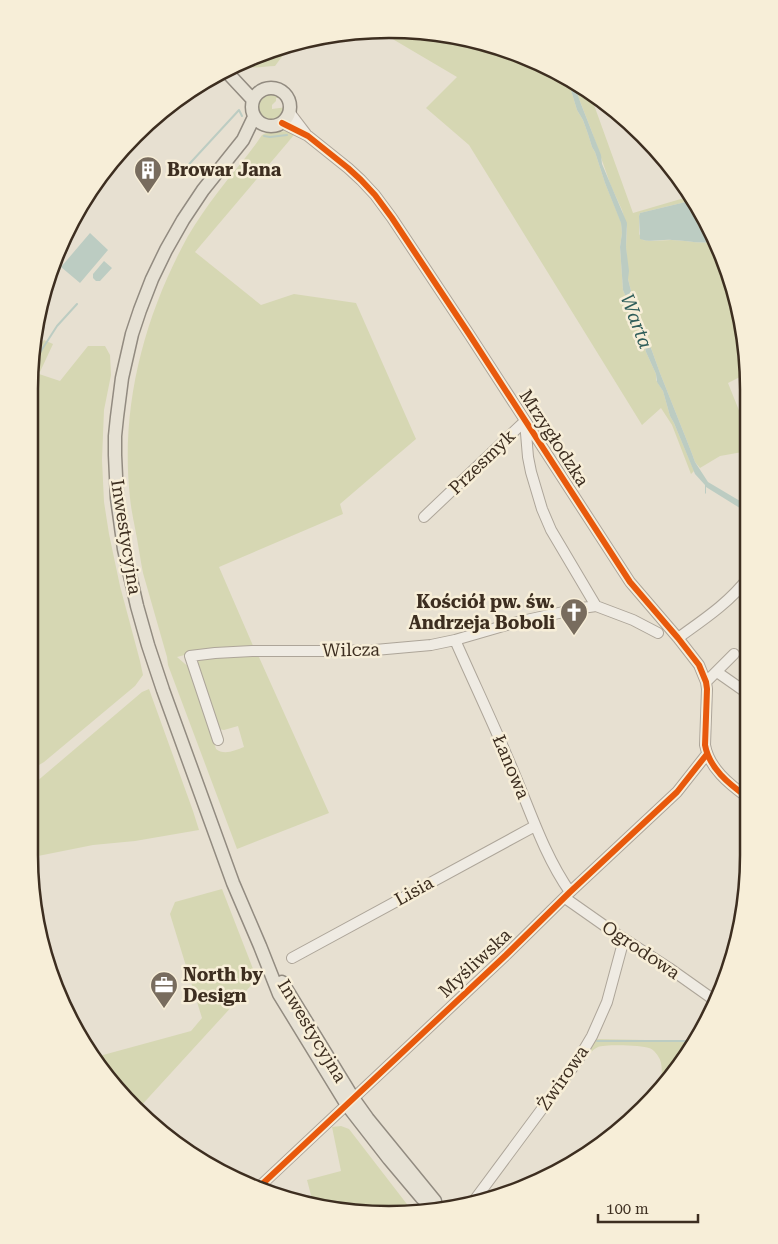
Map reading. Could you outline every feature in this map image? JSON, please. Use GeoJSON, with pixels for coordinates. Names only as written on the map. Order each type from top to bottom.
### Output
{"type":"FeatureCollection","features":[{"type":"Feature","properties":{"kind":"main road"},"geometry":{"type":"LineString","coordinates":[[231,75],[257,95]]}},
{"type":"Feature","properties":{"kind":"main road"},"geometry":{"type":"LineString","coordinates":[[274,87],[286,94],[290,106],[286,118],[276,126],[270,126],[259,121],[252,111],[257,95],[267,88],[274,87]]}},
{"type":"Feature","properties":{"kind":"main road","name":"Inwestycyjna"},"geometry":{"type":"LineString","coordinates":[[259,121],[203,190],[183,220],[152,280],[132,334],[116,417],[117,498],[124,548],[148,645],[166,699],[232,878],[260,946],[350,1101],[389,1159],[429,1204]]}},
{"type":"Feature","properties":{"kind":"main road","name":"Inwestycyjna"},"geometry":{"type":"LineString","coordinates":[[350,1101],[368,1119],[438,1203]]}},
{"type":"Feature","properties":{"kind":"street","name":"Mrzygłodzka"},"geometry":{"type":"LineString","coordinates":[[286,118],[348,168],[375,195],[469,334],[630,582],[699,665],[706,682],[708,705],[705,745],[707,754]]}},
{"type":"Feature","properties":{"kind":"street","name":"Przesmyk"},"geometry":{"type":"LineString","coordinates":[[424,517],[525,421]]}},
{"type":"Feature","properties":{"kind":"street","name":"Przesmyk"},"geometry":{"type":"LineString","coordinates":[[525,421],[528,457],[542,509],[551,530],[596,606]]}},
{"type":"Feature","properties":{"kind":"street"},"geometry":{"type":"LineString","coordinates":[[678,638],[717,609],[740,588]]}},
{"type":"Feature","properties":{"kind":"street"},"geometry":{"type":"LineString","coordinates":[[596,606],[633,620],[658,633]]}},
{"type":"Feature","properties":{"kind":"street","name":"Wilcza"},"geometry":{"type":"LineString","coordinates":[[218,740],[190,656],[215,652],[375,650],[431,645],[517,622],[596,606]]}},
{"type":"Feature","properties":{"kind":"street","name":"Łanowa"},"geometry":{"type":"LineString","coordinates":[[455,640],[513,769],[535,826],[568,895]]}},
{"type":"Feature","properties":{"kind":"street"},"geometry":{"type":"LineString","coordinates":[[706,682],[734,654]]}},
{"type":"Feature","properties":{"kind":"street"},"geometry":{"type":"LineString","coordinates":[[717,672],[740,689]]}},
{"type":"Feature","properties":{"kind":"street"},"geometry":{"type":"LineString","coordinates":[[707,754],[719,772],[740,791]]}},
{"type":"Feature","properties":{"kind":"street","name":"Myśliwska"},"geometry":{"type":"LineString","coordinates":[[263,1183],[677,792],[707,754]]}},
{"type":"Feature","properties":{"kind":"street","name":"Lisia"},"geometry":{"type":"LineString","coordinates":[[292,958],[535,826]]}},
{"type":"Feature","properties":{"kind":"street","name":"Ogrodowa"},"geometry":{"type":"LineString","coordinates":[[568,895],[624,939],[710,997]]}},
{"type":"Feature","properties":{"kind":"street","name":"Żwirowa"},"geometry":{"type":"LineString","coordinates":[[478,1195],[576,1063],[592,1036],[607,1002],[624,939]]}},
{"type":"Feature","properties":{"kind":"green space"},"geometry":{"type":"Polygon","coordinates":[[[391,38],[412,38],[480,49],[524,64],[570,88],[577,110],[583,120],[621,222],[620,247],[623,290],[641,333],[646,352],[656,374],[656,380],[663,391],[670,416],[694,471],[691,474],[672,425],[661,408],[642,425],[469,145],[426,108],[457,77],[391,38]]]}},
{"type":"Feature","properties":{"kind":"green space"},"geometry":{"type":"Polygon","coordinates":[[[284,53],[275,66],[249,67],[254,64],[284,53]]]}},
{"type":"Feature","properties":{"kind":"green space"},"geometry":{"type":"Polygon","coordinates":[[[270,90],[280,93],[286,102],[276,98],[272,109],[287,107],[284,115],[279,120],[272,122],[260,117],[256,112],[255,106],[257,99],[264,92],[270,90]]]}},
{"type":"Feature","properties":{"kind":"green space"},"geometry":{"type":"Polygon","coordinates":[[[576,92],[594,104],[633,213],[684,198],[686,202],[640,213],[639,234],[643,240],[708,242],[712,250],[729,298],[734,320],[740,377],[728,383],[740,413],[740,452],[720,456],[700,468],[695,462],[634,303],[628,279],[627,228],[576,92]]]}},
{"type":"Feature","properties":{"kind":"green space"},"geometry":{"type":"Polygon","coordinates":[[[287,131],[294,135],[195,252],[261,305],[294,294],[356,303],[416,439],[340,504],[343,514],[219,567],[254,648],[203,650],[177,657],[191,669],[216,749],[226,752],[244,747],[238,726],[224,730],[218,729],[196,666],[199,659],[258,655],[329,813],[237,849],[168,665],[143,573],[130,498],[129,430],[132,396],[139,363],[148,330],[172,266],[199,219],[262,135],[287,131]]]}},
{"type":"Feature","properties":{"kind":"green space"},"geometry":{"type":"Polygon","coordinates":[[[44,340],[53,344],[39,374],[60,381],[88,346],[105,346],[110,355],[111,375],[104,410],[102,460],[104,502],[120,586],[143,675],[135,686],[38,766],[38,366],[41,345],[44,340]]]}},
{"type":"Feature","properties":{"kind":"green space"},"geometry":{"type":"Polygon","coordinates":[[[149,689],[199,830],[135,841],[93,845],[38,856],[38,780],[142,692],[149,689]]]}},
{"type":"Feature","properties":{"kind":"green space"},"geometry":{"type":"Polygon","coordinates":[[[222,889],[257,979],[141,1105],[101,1056],[191,1031],[202,1018],[170,914],[175,902],[222,889]]]}},
{"type":"Feature","properties":{"kind":"green space"},"geometry":{"type":"Polygon","coordinates":[[[596,1039],[687,1041],[662,1077],[660,1059],[649,1048],[639,1046],[602,1046],[595,1049],[586,1058],[596,1039]]]}},
{"type":"Feature","properties":{"kind":"green space"},"geometry":{"type":"Polygon","coordinates":[[[341,1126],[349,1129],[408,1206],[366,1206],[312,1198],[307,1180],[341,1171],[332,1127],[341,1126]]]}},
{"type":"Feature","properties":{"kind":"water","name":"Warta"},"geometry":{"type":"Polygon","coordinates":[[[570,88],[577,93],[601,155],[602,164],[627,223],[628,279],[634,303],[695,462],[708,482],[740,501],[740,508],[706,487],[705,494],[705,485],[695,474],[670,416],[663,391],[657,382],[656,374],[646,352],[641,333],[623,290],[620,247],[621,223],[583,120],[577,110],[570,88]]]}},
{"type":"Feature","properties":{"kind":"water"},"geometry":{"type":"Polygon","coordinates":[[[686,202],[708,242],[677,240],[648,241],[640,239],[640,213],[686,202]]]}},
{"type":"Feature","properties":{"kind":"water"},"geometry":{"type":"Polygon","coordinates":[[[90,233],[108,250],[80,283],[61,267],[90,233]]]}},
{"type":"Feature","properties":{"kind":"water"},"geometry":{"type":"Polygon","coordinates":[[[104,261],[112,268],[100,281],[96,281],[93,278],[93,274],[104,261]]]}},
{"type":"Feature","properties":{"kind":"waterway"},"geometry":{"type":"LineString","coordinates":[[181,173],[239,110],[242,116]]}},
{"type":"Feature","properties":{"kind":"waterway"},"geometry":{"type":"LineString","coordinates":[[264,136],[287,135]]}},
{"type":"Feature","properties":{"kind":"waterway"},"geometry":{"type":"LineString","coordinates":[[40,353],[57,326],[77,304]]}},
{"type":"Feature","properties":{"kind":"waterway"},"geometry":{"type":"LineString","coordinates":[[597,1041],[687,1041]]}},
{"type":"Feature","properties":{"kind":"cycle path"},"geometry":{"type":"LineString","coordinates":[[282,123],[308,136],[348,168],[375,195],[469,334],[630,582],[699,665],[707,689],[705,745],[707,753],[715,768],[740,792]]}},
{"type":"Feature","properties":{"kind":"cycle path"},"geometry":{"type":"LineString","coordinates":[[263,1183],[677,792],[707,754]]}},
{"type":"Feature","properties":{"kind":"place","name":"Browar Jana"},"geometry":{"type":"Point","coordinates":[148,194]}},
{"type":"Feature","properties":{"kind":"place","name":"Kościół pw. św. Andrzeja Boboli"},"geometry":{"type":"Point","coordinates":[574,636]}},
{"type":"Feature","properties":{"kind":"place","name":"North by Design"},"geometry":{"type":"Point","coordinates":[164,1009]}}]}
